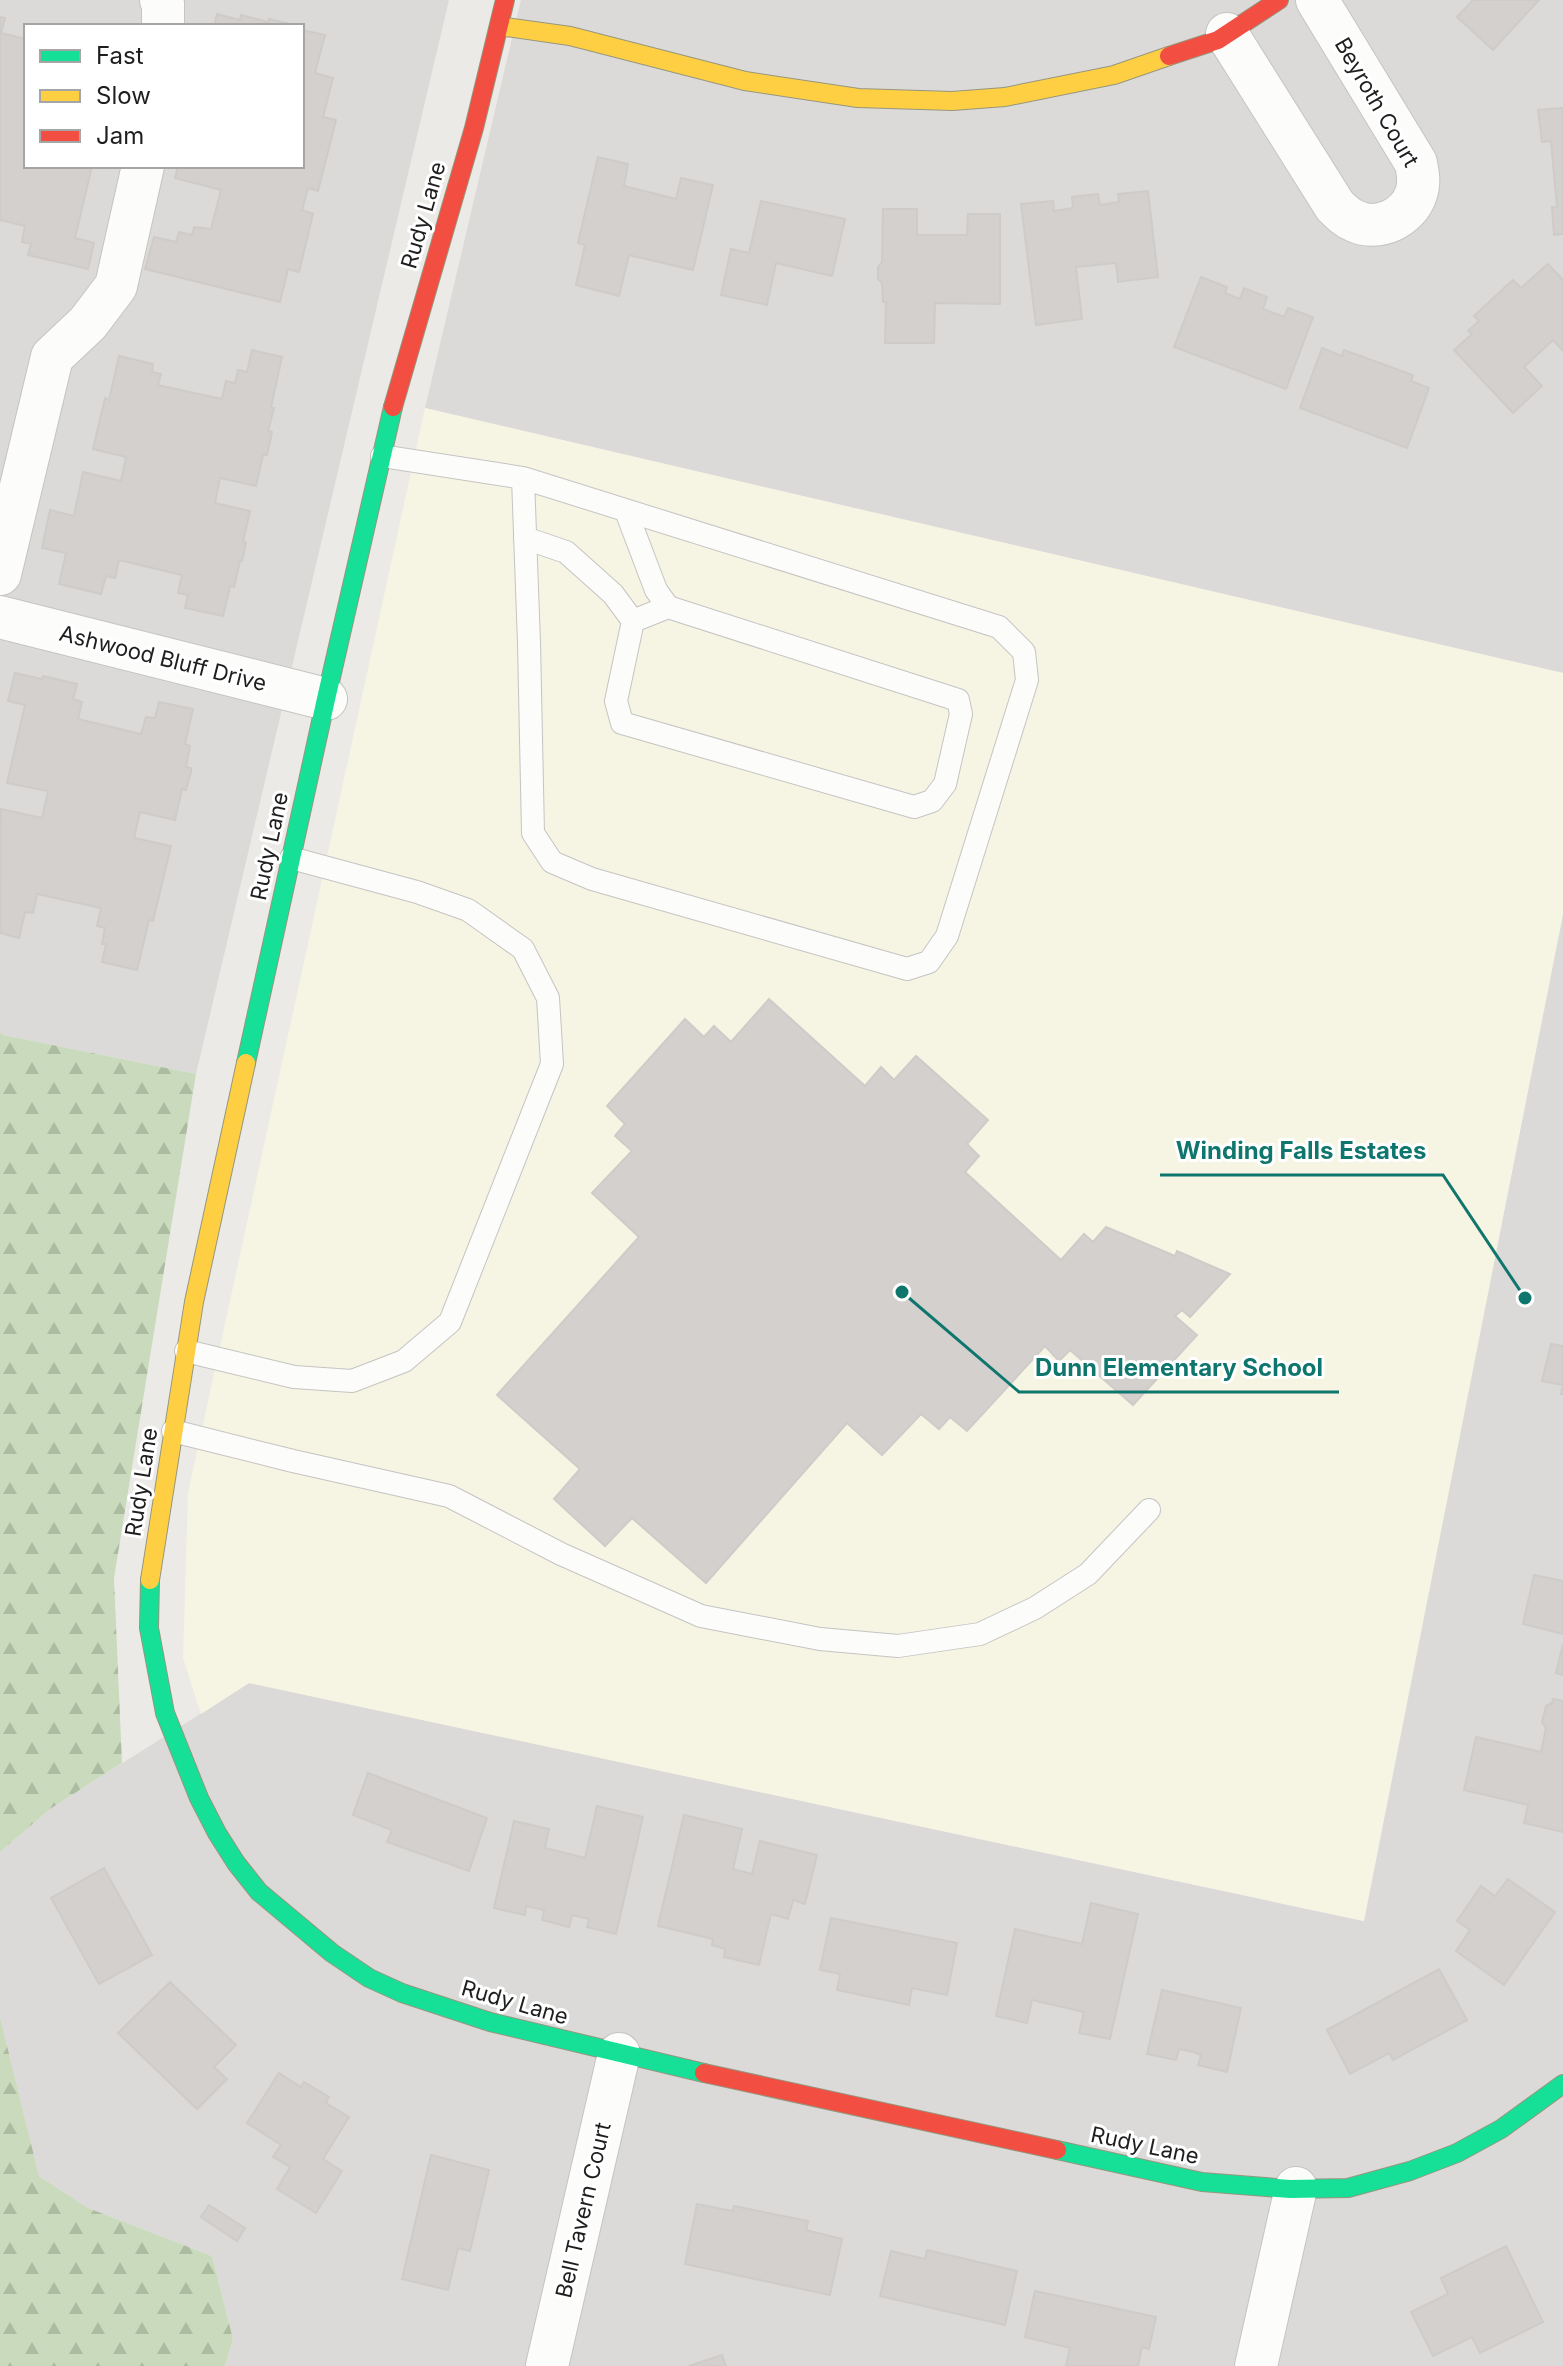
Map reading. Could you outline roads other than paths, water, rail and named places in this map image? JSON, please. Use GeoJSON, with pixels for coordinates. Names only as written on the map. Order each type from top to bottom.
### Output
{"type":"FeatureCollection","features":[{"type":"Feature","properties":{"kind":"street"},"geometry":{"type":"LineString","coordinates":[[161,0],[163,24]]}},
{"type":"Feature","properties":{"kind":"street","name":"Rudy Lane"},"geometry":{"type":"LineString","coordinates":[[505,0],[474,128],[399,383],[326,699],[194,1302],[150,1577],[149,1628],[165,1713],[199,1798],[236,1863],[259,1892],[332,1953],[369,1978],[402,1993],[490,2022],[619,2054],[1202,2182],[1345,2189],[1415,2170],[1451,2157],[1508,2126],[1563,2084]]}},
{"type":"Feature","properties":{"kind":"street"},"geometry":{"type":"LineString","coordinates":[[499,26],[570,36],[745,81],[858,98],[952,101],[1005,97],[1114,75],[1218,40],[1279,0]]}},
{"type":"Feature","properties":{"kind":"street","name":"Beyroth Court"},"geometry":{"type":"LineString","coordinates":[[1227,34],[1335,206],[1356,222],[1381,224],[1397,218],[1408,208],[1416,193],[1419,178],[1416,163],[1317,0]]}},
{"type":"Feature","properties":{"kind":"street"},"geometry":{"type":"LineString","coordinates":[[0,574],[52,357],[88,323],[116,286],[143,168]]}},
{"type":"Feature","properties":{"kind":"street","name":"Ashwood Bluff Drive"},"geometry":{"type":"LineString","coordinates":[[0,617],[326,699]]}},
{"type":"Feature","properties":{"kind":"street","name":"Bell Tavern Court"},"geometry":{"type":"LineString","coordinates":[[547,2366],[619,2054]]}},
{"type":"Feature","properties":{"kind":"street"},"geometry":{"type":"LineString","coordinates":[[1256,2366],[1296,2188]]}},
{"type":"Feature","properties":{"kind":"lane"},"geometry":{"type":"LineString","coordinates":[[382,456],[523,478],[999,627],[1024,652],[1027,680],[947,936],[929,962],[907,969],[592,879],[552,862],[533,833],[523,478]]}},
{"type":"Feature","properties":{"kind":"lane"},"geometry":{"type":"LineString","coordinates":[[525,538],[566,552],[613,594],[633,621],[616,701],[622,723],[914,807],[932,801],[945,784],[961,714],[958,700],[668,607],[656,590],[626,511]]}},
{"type":"Feature","properties":{"kind":"lane"},"geometry":{"type":"LineString","coordinates":[[633,621],[668,607]]}},
{"type":"Feature","properties":{"kind":"lane"},"geometry":{"type":"LineString","coordinates":[[186,1351],[294,1377],[352,1381],[404,1361],[450,1322],[552,1064],[548,998],[523,949],[468,910],[417,892],[291,858]]}},
{"type":"Feature","properties":{"kind":"lane"},"geometry":{"type":"LineString","coordinates":[[173,1431],[449,1496],[561,1554],[701,1616],[820,1639],[883,1645],[898,1646],[980,1634],[1035,1608],[1088,1574],[1149,1510]]}},
{"type":"Feature","properties":{"kind":"place","name":"Dunn Elementary School"},"geometry":{"type":"Point","coordinates":[902,1292]}},
{"type":"Feature","properties":{"kind":"place","name":"Winding Falls Estates"},"geometry":{"type":"Point","coordinates":[1525,1298]}}]}
